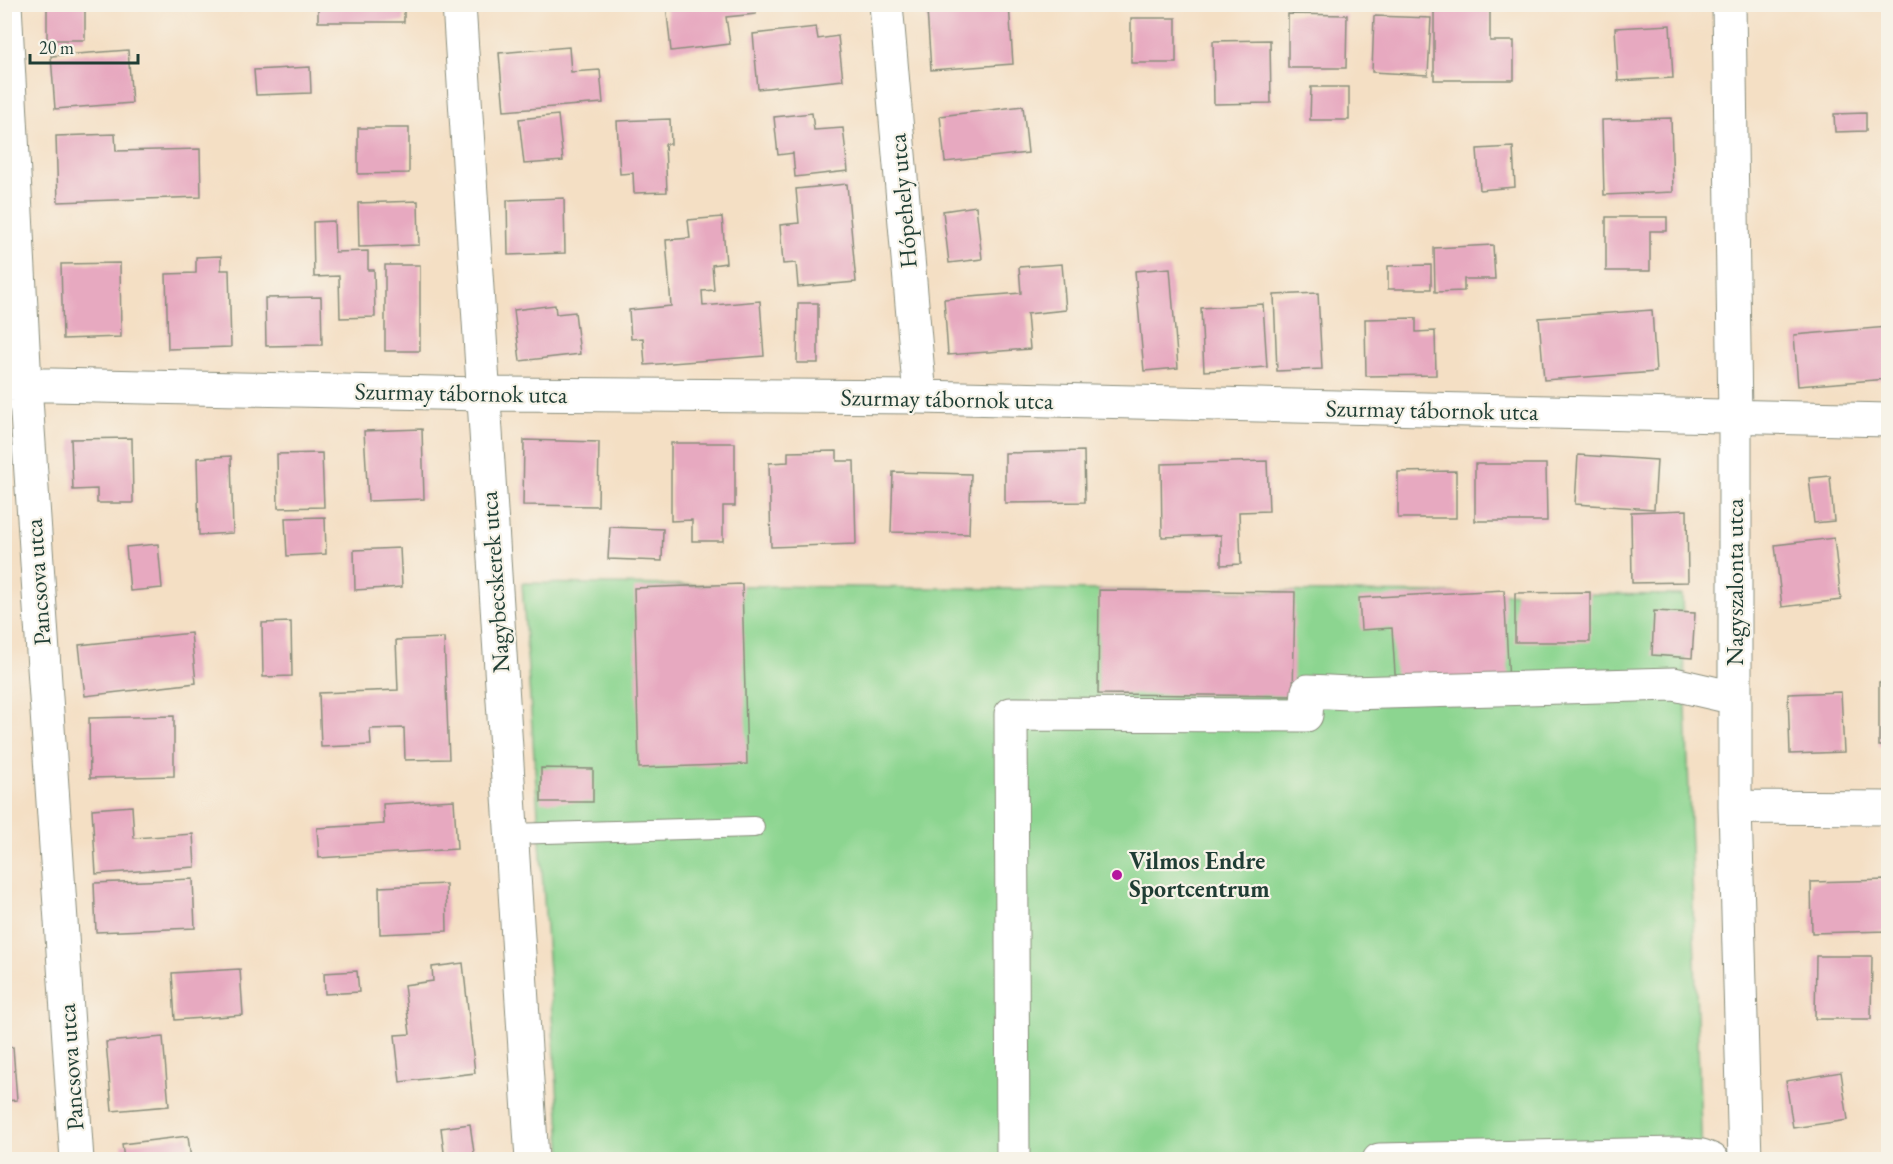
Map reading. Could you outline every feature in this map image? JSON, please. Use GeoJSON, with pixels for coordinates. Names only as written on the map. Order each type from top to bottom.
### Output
{"type":"FeatureCollection","features":[{"type":"Feature","properties":{"kind":"street","name":"Pancsova utca"},"geometry":{"type":"LineString","coordinates":[[5,4],[15,384],[77,1160]]}},
{"type":"Feature","properties":{"kind":"street","name":"Nagybecskerek utca"},"geometry":{"type":"LineString","coordinates":[[459,4],[532,1160]]}},
{"type":"Feature","properties":{"kind":"street","name":"Hópehely utca"},"geometry":{"type":"LineString","coordinates":[[886,4],[920,397]]}},
{"type":"Feature","properties":{"kind":"street","name":"Nagyszalonta utca"},"geometry":{"type":"LineString","coordinates":[[1729,4],[1736,417],[1735,807],[1745,1160]]}},
{"type":"Feature","properties":{"kind":"street","name":"Szurmay tábornok utca"},"geometry":{"type":"LineString","coordinates":[[15,384],[483,394],[920,397],[1888,420]]}},
{"type":"Feature","properties":{"kind":"street"},"geometry":{"type":"LineString","coordinates":[[1013,1160],[1011,714],[1306,715],[1308,691],[1349,693],[1674,684],[1735,698]]}},
{"type":"Feature","properties":{"kind":"street"},"geometry":{"type":"LineString","coordinates":[[1735,807],[1888,808]]}},
{"type":"Feature","properties":{"kind":"street"},"geometry":{"type":"LineString","coordinates":[[1379,1160],[1677,1154],[1702,1156],[1712,1160]]}},
{"type":"Feature","properties":{"kind":"lane"},"geometry":{"type":"LineString","coordinates":[[512,834],[754,826]]}},
{"type":"Feature","properties":{"kind":"green space","name":"Vilmos Endre Sportcentrum"},"geometry":{"type":"Polygon","coordinates":[[[522,583],[1682,595],[1702,1159],[562,1159],[522,583]]]}},
{"type":"Feature","properties":{"kind":"building"},"geometry":{"type":"Polygon","coordinates":[[[47,4],[85,4],[85,40],[47,40],[47,4]]]}},
{"type":"Feature","properties":{"kind":"building"},"geometry":{"type":"Polygon","coordinates":[[[318,4],[404,4],[404,22],[318,22],[318,4]]]}},
{"type":"Feature","properties":{"kind":"building"},"geometry":{"type":"Polygon","coordinates":[[[666,4],[755,4],[756,14],[726,17],[730,44],[671,51],[666,4]]]}},
{"type":"Feature","properties":{"kind":"building"},"geometry":{"type":"Polygon","coordinates":[[[768,4],[796,4],[796,6],[768,8],[768,4]]]}},
{"type":"Feature","properties":{"kind":"building"},"geometry":{"type":"Polygon","coordinates":[[[1009,4],[1013,64],[931,70],[927,10],[1009,4]]]}},
{"type":"Feature","properties":{"kind":"building"},"geometry":{"type":"Polygon","coordinates":[[[1434,7],[1490,7],[1490,41],[1514,41],[1514,80],[1434,80],[1434,7]]]}},
{"type":"Feature","properties":{"kind":"building"},"geometry":{"type":"Polygon","coordinates":[[[1288,14],[1347,15],[1346,68],[1288,68],[1288,14]]]}},
{"type":"Feature","properties":{"kind":"building"},"geometry":{"type":"Polygon","coordinates":[[[1374,16],[1431,18],[1428,75],[1372,72],[1374,16]]]}},
{"type":"Feature","properties":{"kind":"building"},"geometry":{"type":"Polygon","coordinates":[[[1131,18],[1176,18],[1176,63],[1131,63],[1131,18]]]}},
{"type":"Feature","properties":{"kind":"building"},"geometry":{"type":"Polygon","coordinates":[[[1670,25],[1673,78],[1618,81],[1615,28],[1670,25]]]}},
{"type":"Feature","properties":{"kind":"building"},"geometry":{"type":"Polygon","coordinates":[[[816,27],[818,39],[838,36],[843,80],[758,89],[753,34],[816,27]]]}},
{"type":"Feature","properties":{"kind":"building"},"geometry":{"type":"Polygon","coordinates":[[[1270,40],[1271,103],[1214,104],[1213,41],[1270,40]]]}},
{"type":"Feature","properties":{"kind":"building"},"geometry":{"type":"Polygon","coordinates":[[[569,47],[571,72],[600,70],[603,103],[504,111],[499,53],[569,47]]]}},
{"type":"Feature","properties":{"kind":"building"},"geometry":{"type":"Polygon","coordinates":[[[128,50],[132,103],[55,109],[51,56],[128,50]]]}},
{"type":"Feature","properties":{"kind":"building"},"geometry":{"type":"Polygon","coordinates":[[[310,67],[311,93],[256,95],[254,70],[310,67]]]}},
{"type":"Feature","properties":{"kind":"building"},"geometry":{"type":"Polygon","coordinates":[[[1311,87],[1349,87],[1349,120],[1310,120],[1311,87]]]}},
{"type":"Feature","properties":{"kind":"building"},"geometry":{"type":"Polygon","coordinates":[[[1023,106],[1028,153],[945,162],[940,116],[1023,106]]]}},
{"type":"Feature","properties":{"kind":"building"},"geometry":{"type":"Polygon","coordinates":[[[812,113],[814,130],[843,128],[848,171],[795,177],[793,153],[778,155],[774,117],[812,113]]]}},
{"type":"Feature","properties":{"kind":"building"},"geometry":{"type":"Polygon","coordinates":[[[1866,113],[1866,131],[1835,132],[1834,114],[1866,113]]]}},
{"type":"Feature","properties":{"kind":"building"},"geometry":{"type":"Polygon","coordinates":[[[558,115],[563,161],[524,164],[519,119],[558,115]]]}},
{"type":"Feature","properties":{"kind":"building"},"geometry":{"type":"Polygon","coordinates":[[[1671,118],[1673,192],[1604,195],[1602,120],[1671,118]]]}},
{"type":"Feature","properties":{"kind":"building"},"geometry":{"type":"Polygon","coordinates":[[[670,119],[671,144],[665,144],[667,192],[634,193],[633,173],[620,174],[617,121],[670,119]]]}},
{"type":"Feature","properties":{"kind":"building"},"geometry":{"type":"Polygon","coordinates":[[[358,128],[409,128],[409,173],[358,174],[358,128]]]}},
{"type":"Feature","properties":{"kind":"building"},"geometry":{"type":"Polygon","coordinates":[[[115,134],[116,151],[200,149],[201,197],[58,202],[56,136],[115,134]]]}},
{"type":"Feature","properties":{"kind":"building"},"geometry":{"type":"Polygon","coordinates":[[[1513,147],[1515,187],[1480,190],[1477,149],[1513,147]]]}},
{"type":"Feature","properties":{"kind":"building"},"geometry":{"type":"Polygon","coordinates":[[[847,184],[856,282],[798,287],[796,263],[783,264],[780,225],[799,223],[796,189],[847,184]]]}},
{"type":"Feature","properties":{"kind":"building"},"geometry":{"type":"Polygon","coordinates":[[[564,198],[565,253],[508,255],[507,200],[564,198]]]}},
{"type":"Feature","properties":{"kind":"building"},"geometry":{"type":"Polygon","coordinates":[[[418,201],[419,245],[359,247],[358,203],[418,201]]]}},
{"type":"Feature","properties":{"kind":"building"},"geometry":{"type":"Polygon","coordinates":[[[976,206],[982,259],[949,263],[943,211],[976,206]]]}},
{"type":"Feature","properties":{"kind":"building"},"geometry":{"type":"Polygon","coordinates":[[[722,217],[726,263],[712,265],[714,290],[702,291],[703,306],[760,301],[764,356],[645,365],[643,338],[631,339],[629,310],[671,306],[666,240],[690,238],[688,220],[722,217]]]}},
{"type":"Feature","properties":{"kind":"building"},"geometry":{"type":"Polygon","coordinates":[[[1606,217],[1667,217],[1667,231],[1650,231],[1650,271],[1606,271],[1606,217]]]}},
{"type":"Feature","properties":{"kind":"building"},"geometry":{"type":"Polygon","coordinates":[[[334,221],[335,252],[368,251],[368,270],[374,270],[375,317],[340,318],[339,276],[314,277],[313,222],[334,221]]]}},
{"type":"Feature","properties":{"kind":"building"},"geometry":{"type":"Polygon","coordinates":[[[1493,245],[1495,279],[1464,279],[1464,291],[1435,292],[1434,248],[1493,245]]]}},
{"type":"Feature","properties":{"kind":"building"},"geometry":{"type":"Polygon","coordinates":[[[221,256],[221,270],[229,270],[231,347],[168,349],[166,274],[196,273],[196,257],[221,256]]]}},
{"type":"Feature","properties":{"kind":"building"},"geometry":{"type":"Polygon","coordinates":[[[120,263],[121,337],[63,339],[61,264],[120,263]]]}},
{"type":"Feature","properties":{"kind":"building"},"geometry":{"type":"Polygon","coordinates":[[[1062,264],[1066,310],[1027,314],[1030,349],[948,355],[944,299],[1021,293],[1019,267],[1062,264]]]}},
{"type":"Feature","properties":{"kind":"building"},"geometry":{"type":"Polygon","coordinates":[[[385,265],[420,265],[420,351],[385,351],[385,265]]]}},
{"type":"Feature","properties":{"kind":"building"},"geometry":{"type":"Polygon","coordinates":[[[1431,265],[1431,289],[1388,289],[1388,266],[1431,265]]]}},
{"type":"Feature","properties":{"kind":"building"},"geometry":{"type":"Polygon","coordinates":[[[1170,268],[1178,368],[1144,371],[1135,271],[1170,268]]]}},
{"type":"Feature","properties":{"kind":"building"},"geometry":{"type":"Polygon","coordinates":[[[1318,293],[1322,369],[1277,371],[1274,295],[1318,293]]]}},
{"type":"Feature","properties":{"kind":"building"},"geometry":{"type":"Polygon","coordinates":[[[321,297],[322,345],[266,346],[265,298],[321,297]]]}},
{"type":"Feature","properties":{"kind":"building"},"geometry":{"type":"Polygon","coordinates":[[[798,303],[818,303],[818,363],[797,363],[798,303]]]}},
{"type":"Feature","properties":{"kind":"building"},"geometry":{"type":"Polygon","coordinates":[[[1263,304],[1267,367],[1204,371],[1201,308],[1263,304]]]}},
{"type":"Feature","properties":{"kind":"building"},"geometry":{"type":"Polygon","coordinates":[[[555,305],[556,314],[575,312],[580,354],[520,361],[514,310],[555,305]]]}},
{"type":"Feature","properties":{"kind":"building"},"geometry":{"type":"Polygon","coordinates":[[[1652,310],[1656,372],[1544,380],[1539,318],[1652,310]]]}},
{"type":"Feature","properties":{"kind":"building"},"geometry":{"type":"Polygon","coordinates":[[[1416,318],[1416,332],[1435,331],[1436,375],[1366,376],[1365,319],[1416,318]]]}},
{"type":"Feature","properties":{"kind":"building"},"geometry":{"type":"Polygon","coordinates":[[[1888,327],[1888,379],[1798,386],[1794,335],[1888,327]]]}},
{"type":"Feature","properties":{"kind":"building"},"geometry":{"type":"Polygon","coordinates":[[[422,429],[424,499],[368,501],[364,431],[422,429]]]}},
{"type":"Feature","properties":{"kind":"building"},"geometry":{"type":"Polygon","coordinates":[[[132,438],[133,503],[97,503],[97,489],[73,490],[71,439],[132,438]]]}},
{"type":"Feature","properties":{"kind":"building"},"geometry":{"type":"Polygon","coordinates":[[[524,440],[599,442],[598,506],[523,505],[524,440]]]}},
{"type":"Feature","properties":{"kind":"building"},"geometry":{"type":"Polygon","coordinates":[[[671,443],[735,443],[735,506],[723,506],[723,541],[692,541],[692,520],[671,521],[671,443]]]}},
{"type":"Feature","properties":{"kind":"building"},"geometry":{"type":"Polygon","coordinates":[[[837,451],[837,461],[854,461],[856,544],[771,547],[769,463],[788,462],[788,452],[837,451]]]}},
{"type":"Feature","properties":{"kind":"building"},"geometry":{"type":"Polygon","coordinates":[[[1084,451],[1085,502],[1005,503],[1005,453],[1084,451]]]}},
{"type":"Feature","properties":{"kind":"building"},"geometry":{"type":"Polygon","coordinates":[[[322,453],[324,507],[278,508],[277,454],[322,453]]]}},
{"type":"Feature","properties":{"kind":"building"},"geometry":{"type":"Polygon","coordinates":[[[1578,455],[1657,460],[1654,509],[1575,504],[1578,455]]]}},
{"type":"Feature","properties":{"kind":"building"},"geometry":{"type":"Polygon","coordinates":[[[231,456],[233,533],[199,535],[197,458],[231,456]]]}},
{"type":"Feature","properties":{"kind":"building"},"geometry":{"type":"Polygon","coordinates":[[[1267,461],[1269,511],[1239,512],[1241,564],[1221,565],[1221,535],[1162,537],[1161,464],[1267,461]]]}},
{"type":"Feature","properties":{"kind":"building"},"geometry":{"type":"Polygon","coordinates":[[[1475,464],[1546,464],[1547,521],[1475,521],[1475,464]]]}},
{"type":"Feature","properties":{"kind":"building"},"geometry":{"type":"Polygon","coordinates":[[[1456,471],[1456,518],[1398,518],[1398,472],[1456,471]]]}},
{"type":"Feature","properties":{"kind":"building"},"geometry":{"type":"Polygon","coordinates":[[[893,472],[971,474],[969,534],[891,532],[893,472]]]}},
{"type":"Feature","properties":{"kind":"building"},"geometry":{"type":"Polygon","coordinates":[[[1830,476],[1834,521],[1814,523],[1809,478],[1830,476]]]}},
{"type":"Feature","properties":{"kind":"building"},"geometry":{"type":"Polygon","coordinates":[[[1687,510],[1688,582],[1632,583],[1631,512],[1687,510]]]}},
{"type":"Feature","properties":{"kind":"building"},"geometry":{"type":"Polygon","coordinates":[[[325,517],[326,554],[287,556],[285,518],[325,517]]]}},
{"type":"Feature","properties":{"kind":"building"},"geometry":{"type":"Polygon","coordinates":[[[610,527],[663,529],[662,561],[608,559],[610,527]]]}},
{"type":"Feature","properties":{"kind":"building"},"geometry":{"type":"Polygon","coordinates":[[[1834,538],[1841,600],[1782,607],[1775,545],[1834,538]]]}},
{"type":"Feature","properties":{"kind":"building"},"geometry":{"type":"Polygon","coordinates":[[[158,544],[162,588],[130,591],[126,547],[158,544]]]}},
{"type":"Feature","properties":{"kind":"building"},"geometry":{"type":"Polygon","coordinates":[[[400,548],[402,587],[355,590],[354,550],[400,548]]]}},
{"type":"Feature","properties":{"kind":"building"},"geometry":{"type":"Polygon","coordinates":[[[742,584],[747,764],[639,768],[634,588],[742,584]]]}},
{"type":"Feature","properties":{"kind":"building"},"geometry":{"type":"Polygon","coordinates":[[[1099,590],[1295,592],[1293,696],[1098,694],[1099,590]]]}},
{"type":"Feature","properties":{"kind":"building"},"geometry":{"type":"Polygon","coordinates":[[[1504,590],[1509,682],[1396,688],[1392,628],[1361,630],[1359,598],[1504,590]]]}},
{"type":"Feature","properties":{"kind":"building"},"geometry":{"type":"Polygon","coordinates":[[[1590,592],[1590,642],[1515,642],[1515,593],[1590,592]]]}},
{"type":"Feature","properties":{"kind":"building"},"geometry":{"type":"Polygon","coordinates":[[[1654,611],[1695,613],[1692,658],[1652,655],[1654,611]]]}},
{"type":"Feature","properties":{"kind":"building"},"geometry":{"type":"Polygon","coordinates":[[[291,622],[292,676],[263,677],[262,623],[291,622]]]}},
{"type":"Feature","properties":{"kind":"building"},"geometry":{"type":"Polygon","coordinates":[[[191,633],[196,683],[85,696],[79,645],[191,633]]]}},
{"type":"Feature","properties":{"kind":"building"},"geometry":{"type":"Polygon","coordinates":[[[444,638],[449,759],[405,760],[404,728],[370,729],[371,745],[321,747],[319,693],[398,690],[396,640],[444,638]]]}},
{"type":"Feature","properties":{"kind":"building"},"geometry":{"type":"Polygon","coordinates":[[[1879,682],[1888,682],[1888,746],[1879,746],[1879,682]]]}},
{"type":"Feature","properties":{"kind":"building"},"geometry":{"type":"Polygon","coordinates":[[[1841,692],[1844,752],[1790,754],[1788,694],[1841,692]]]}},
{"type":"Feature","properties":{"kind":"building"},"geometry":{"type":"Polygon","coordinates":[[[174,716],[174,776],[90,778],[89,718],[174,716]]]}},
{"type":"Feature","properties":{"kind":"building"},"geometry":{"type":"Polygon","coordinates":[[[541,768],[593,769],[593,802],[541,802],[541,768]]]}},
{"type":"Feature","properties":{"kind":"building"},"geometry":{"type":"Polygon","coordinates":[[[454,800],[457,849],[319,858],[317,828],[384,824],[383,804],[454,800]]]}},
{"type":"Feature","properties":{"kind":"building"},"geometry":{"type":"Polygon","coordinates":[[[132,806],[134,838],[193,834],[195,867],[96,874],[92,809],[132,806]]]}},
{"type":"Feature","properties":{"kind":"building"},"geometry":{"type":"Polygon","coordinates":[[[193,879],[195,928],[96,932],[94,883],[193,879]]]}},
{"type":"Feature","properties":{"kind":"building"},"geometry":{"type":"Polygon","coordinates":[[[1888,880],[1888,931],[1812,933],[1811,882],[1888,880]]]}},
{"type":"Feature","properties":{"kind":"building"},"geometry":{"type":"Polygon","coordinates":[[[446,884],[447,931],[380,934],[379,887],[446,884]]]}},
{"type":"Feature","properties":{"kind":"building"},"geometry":{"type":"Polygon","coordinates":[[[1816,956],[1872,956],[1871,1019],[1815,1019],[1816,956]]]}},
{"type":"Feature","properties":{"kind":"building"},"geometry":{"type":"Polygon","coordinates":[[[463,963],[475,1073],[400,1082],[395,1035],[410,1034],[404,985],[433,981],[432,967],[463,963]]]}},
{"type":"Feature","properties":{"kind":"building"},"geometry":{"type":"Polygon","coordinates":[[[240,969],[243,1015],[175,1020],[172,973],[240,969]]]}},
{"type":"Feature","properties":{"kind":"building"},"geometry":{"type":"Polygon","coordinates":[[[357,971],[359,992],[325,994],[324,973],[357,971]]]}},
{"type":"Feature","properties":{"kind":"building"},"geometry":{"type":"Polygon","coordinates":[[[163,1037],[169,1106],[112,1111],[106,1042],[163,1037]]]}},
{"type":"Feature","properties":{"kind":"building"},"geometry":{"type":"Polygon","coordinates":[[[13,1047],[17,1100],[4,1101],[4,1048],[13,1047]]]}},
{"type":"Feature","properties":{"kind":"building"},"geometry":{"type":"Polygon","coordinates":[[[1841,1072],[1848,1120],[1793,1128],[1786,1081],[1841,1072]]]}},
{"type":"Feature","properties":{"kind":"building"},"geometry":{"type":"Polygon","coordinates":[[[470,1124],[475,1160],[445,1160],[441,1128],[470,1124]]]}},
{"type":"Feature","properties":{"kind":"building"},"geometry":{"type":"Polygon","coordinates":[[[188,1136],[191,1160],[124,1160],[122,1144],[188,1136]]]}},
{"type":"Feature","properties":{"kind":"place","name":"Vilmos Endre Sportcentrum"},"geometry":{"type":"Point","coordinates":[1117,875]}}]}
